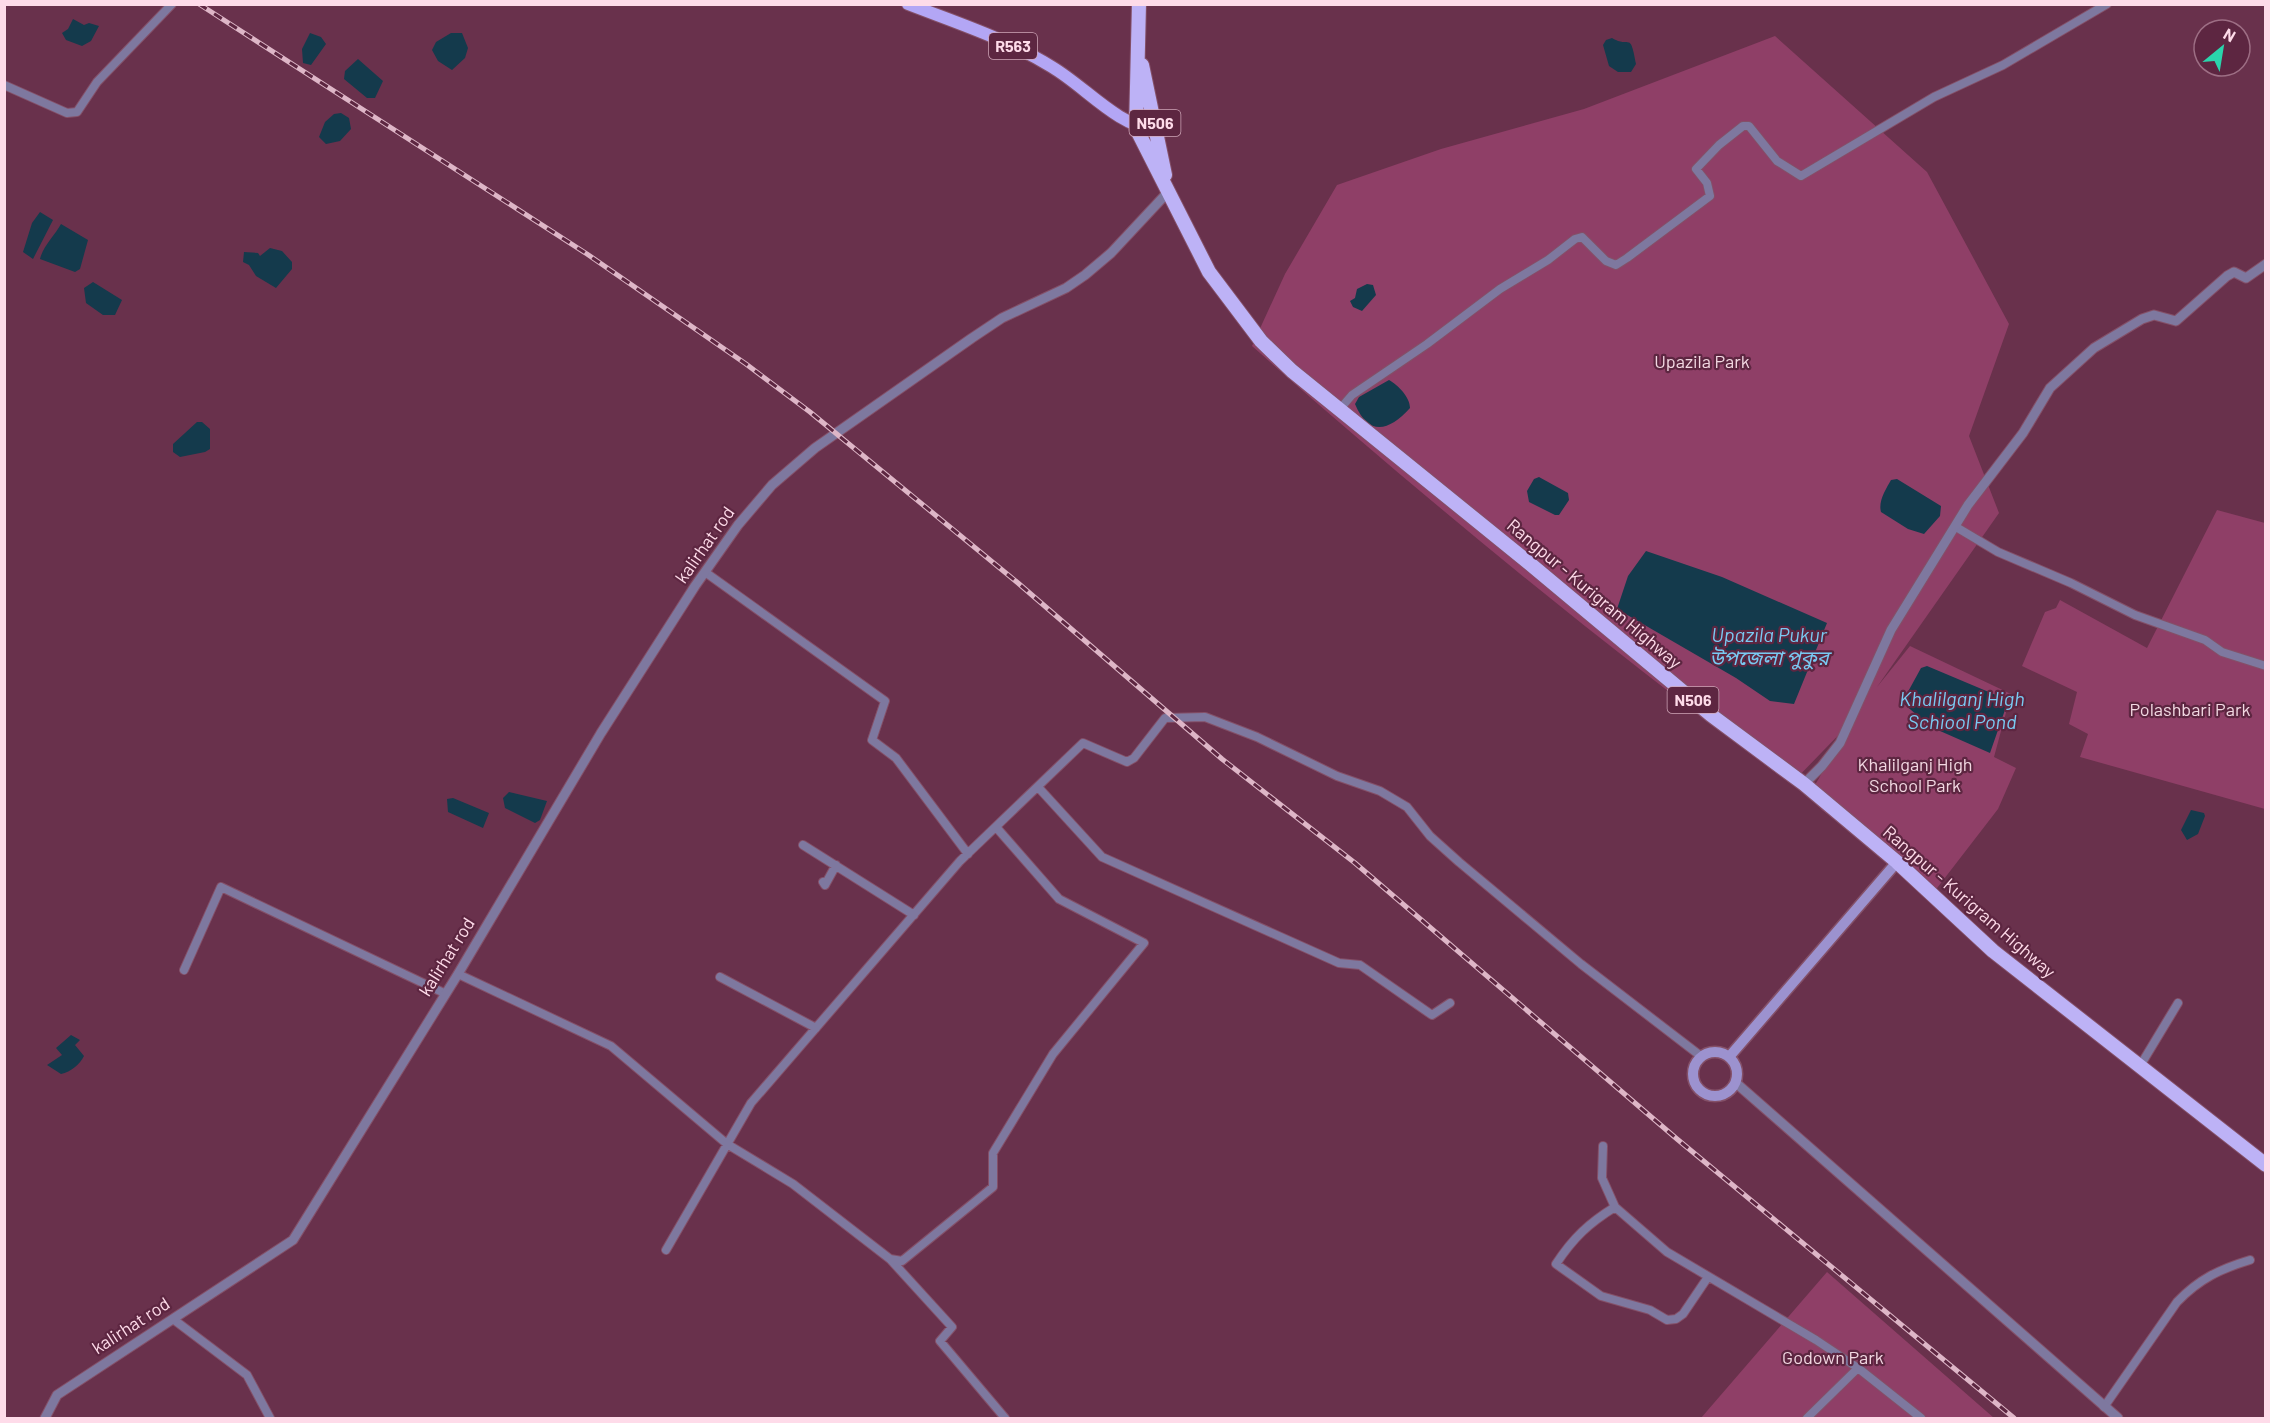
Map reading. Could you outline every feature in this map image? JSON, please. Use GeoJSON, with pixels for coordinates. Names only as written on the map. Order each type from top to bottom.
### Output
{"type":"FeatureCollection","features":[{"type":"Feature","properties":{"kind":"highway","name":"N506"},"geometry":{"type":"LineString","coordinates":[[1139,4],[1136,128],[1168,192]]}},
{"type":"Feature","properties":{"kind":"highway","name":"N506"},"geometry":{"type":"LineString","coordinates":[[1139,54],[1153,109],[1168,192]]}},
{"type":"Feature","properties":{"kind":"highway","name":"Rangpur - Kurigram Highway"},"geometry":{"type":"LineString","coordinates":[[1168,192],[1209,272],[1233,306],[1276,356],[1711,715],[1804,784],[1897,862],[1993,951],[2265,1165]]}},
{"type":"Feature","properties":{"kind":"main road","name":"R563"},"geometry":{"type":"LineString","coordinates":[[908,4],[1023,51],[1053,67],[1136,128],[1157,131]]}},
{"type":"Feature","properties":{"kind":"main road"},"geometry":{"type":"LineString","coordinates":[[1107,106],[1153,109]]}},
{"type":"Feature","properties":{"kind":"main road"},"geometry":{"type":"LineString","coordinates":[[1729,1057],[1897,862]]}},
{"type":"Feature","properties":{"kind":"main road"},"geometry":{"type":"LineString","coordinates":[[1716,1052],[1729,1057],[1737,1069],[1736,1083],[1726,1094],[1719,1096],[1705,1094],[1699,1089],[1693,1076],[1694,1069],[1702,1057],[1716,1052]]}},
{"type":"Feature","properties":{"kind":"street"},"geometry":{"type":"LineString","coordinates":[[4,85],[67,113],[77,112],[97,82],[172,4]]}},
{"type":"Feature","properties":{"kind":"street"},"geometry":{"type":"LineString","coordinates":[[1339,410],[1352,394],[1427,344],[1500,289],[1548,260],[1575,239],[1582,237],[1606,261],[1616,266],[1710,196],[1707,183],[1696,169],[1719,145],[1743,126],[1749,126],[1777,161],[1801,176],[1934,97],[2003,65],[2107,4]]}},
{"type":"Feature","properties":{"kind":"street","name":"kalirhat rod"},"geometry":{"type":"LineString","coordinates":[[45,1419],[57,1395],[293,1240],[444,993],[458,974],[601,734],[705,572],[757,502],[788,469],[815,448],[1002,318],[1066,288],[1085,275],[1111,253],[1168,192]]}},
{"type":"Feature","properties":{"kind":"street"},"geometry":{"type":"LineString","coordinates":[[1804,784],[1840,743],[1891,630],[1985,480],[2023,433],[2050,388],[2094,348],[2142,319],[2154,315],[2176,321],[2227,276],[2234,272],[2246,278],[2265,264]]}},
{"type":"Feature","properties":{"kind":"street"},"geometry":{"type":"LineString","coordinates":[[1956,527],[1998,552],[2071,583],[2135,615],[2199,637],[2222,652],[2265,666]]}},
{"type":"Feature","properties":{"kind":"street"},"geometry":{"type":"LineString","coordinates":[[705,572],[885,701],[872,740],[896,758],[968,854]]}},
{"type":"Feature","properties":{"kind":"street"},"geometry":{"type":"LineString","coordinates":[[666,1250],[751,1102],[968,854],[1083,743],[1127,762],[1134,758],[1165,718],[1205,717],[1257,737],[1337,776],[1380,792],[1407,807],[1431,836],[1459,862],[1581,964],[1702,1057]]}},
{"type":"Feature","properties":{"kind":"street"},"geometry":{"type":"LineString","coordinates":[[1038,787],[1102,857],[1339,963],[1360,965],[1432,1015],[1450,1003]]}},
{"type":"Feature","properties":{"kind":"street"},"geometry":{"type":"LineString","coordinates":[[890,1259],[902,1261],[993,1187],[993,1153],[1053,1054],[1144,944],[1059,899],[996,827]]}},
{"type":"Feature","properties":{"kind":"street"},"geometry":{"type":"LineString","coordinates":[[803,845],[914,915]]}},
{"type":"Feature","properties":{"kind":"street"},"geometry":{"type":"LineString","coordinates":[[823,882],[825,885],[836,865]]}},
{"type":"Feature","properties":{"kind":"street"},"geometry":{"type":"LineString","coordinates":[[183,970],[221,887],[444,993]]}},
{"type":"Feature","properties":{"kind":"street"},"geometry":{"type":"LineString","coordinates":[[458,974],[611,1046],[727,1144],[793,1184],[890,1259],[951,1327],[940,1341],[1005,1419]]}},
{"type":"Feature","properties":{"kind":"street"},"geometry":{"type":"LineString","coordinates":[[720,977],[816,1028]]}},
{"type":"Feature","properties":{"kind":"street"},"geometry":{"type":"LineString","coordinates":[[2140,1066],[2178,1003]]}},
{"type":"Feature","properties":{"kind":"street"},"geometry":{"type":"LineString","coordinates":[[1736,1083],[2118,1419]]}},
{"type":"Feature","properties":{"kind":"street"},"geometry":{"type":"LineString","coordinates":[[1603,1146],[1602,1178],[1615,1207],[1666,1252],[1816,1340],[1858,1368],[1921,1419]]}},
{"type":"Feature","properties":{"kind":"street"},"geometry":{"type":"LineString","coordinates":[[1615,1207],[1588,1224],[1572,1239],[1556,1264],[1571,1277],[1601,1296],[1650,1310],[1667,1320],[1676,1319],[1683,1314],[1708,1277]]}},
{"type":"Feature","properties":{"kind":"street"},"geometry":{"type":"LineString","coordinates":[[2104,1407],[2177,1302],[2192,1287],[2216,1270],[2250,1260]]}},
{"type":"Feature","properties":{"kind":"street"},"geometry":{"type":"LineString","coordinates":[[173,1319],[247,1375],[270,1419]]}},
{"type":"Feature","properties":{"kind":"street"},"geometry":{"type":"LineString","coordinates":[[1807,1419],[1858,1368]]}},
{"type":"Feature","properties":{"kind":"green space","name":"Upazila Park"},"geometry":{"type":"Polygon","coordinates":[[[1775,36],[1927,172],[2009,324],[1969,436],[1999,513],[1877,687],[1910,646],[2011,694],[1994,757],[2016,768],[1998,809],[1934,892],[1822,810],[1809,795],[1854,719],[1791,784],[1584,626],[1383,460],[1252,346],[1285,274],[1337,185],[1441,149],[1584,109],[1775,36]]]}},
{"type":"Feature","properties":{"kind":"green space","name":"Polashbari Park"},"geometry":{"type":"Polygon","coordinates":[[[2217,510],[2265,523],[2265,809],[2080,757],[2088,734],[2069,724],[2077,692],[2022,666],[2045,612],[2056,608],[2060,600],[2147,648],[2217,510]]]}},
{"type":"Feature","properties":{"kind":"green space","name":"Godown Park"},"geometry":{"type":"Polygon","coordinates":[[[1827,1272],[1994,1418],[1701,1418],[1827,1272]]]}},
{"type":"Feature","properties":{"kind":"water"},"geometry":{"type":"Polygon","coordinates":[[[73,19],[84,25],[89,23],[99,26],[91,41],[82,46],[66,40],[62,33],[68,29],[73,19]]]}},
{"type":"Feature","properties":{"kind":"water"},"geometry":{"type":"Polygon","coordinates":[[[310,33],[321,37],[326,44],[311,65],[303,63],[302,49],[310,33]]]}},
{"type":"Feature","properties":{"kind":"water"},"geometry":{"type":"Polygon","coordinates":[[[451,33],[462,33],[468,48],[465,58],[452,70],[438,61],[432,50],[436,42],[451,33]]]}},
{"type":"Feature","properties":{"kind":"water"},"geometry":{"type":"Polygon","coordinates":[[[1612,38],[1631,44],[1636,64],[1631,72],[1618,72],[1609,66],[1603,45],[1606,40],[1612,38]]]}},
{"type":"Feature","properties":{"kind":"water"},"geometry":{"type":"Polygon","coordinates":[[[358,59],[383,81],[375,98],[367,98],[344,79],[345,71],[358,59]]]}},
{"type":"Feature","properties":{"kind":"water"},"geometry":{"type":"Polygon","coordinates":[[[341,113],[349,118],[351,129],[340,141],[326,144],[319,137],[325,122],[334,114],[341,113]]]}},
{"type":"Feature","properties":{"kind":"water"},"geometry":{"type":"Polygon","coordinates":[[[40,212],[53,220],[33,259],[23,252],[32,223],[40,212]]]}},
{"type":"Feature","properties":{"kind":"water"},"geometry":{"type":"Polygon","coordinates":[[[61,224],[88,240],[80,269],[75,272],[40,259],[46,245],[61,224]]]}},
{"type":"Feature","properties":{"kind":"water"},"geometry":{"type":"Polygon","coordinates":[[[270,248],[282,251],[292,262],[292,269],[276,288],[256,276],[249,265],[243,262],[244,252],[258,253],[260,256],[270,248]]]}},
{"type":"Feature","properties":{"kind":"water"},"geometry":{"type":"Polygon","coordinates":[[[93,282],[122,300],[115,315],[103,315],[86,303],[84,288],[93,282]]]}},
{"type":"Feature","properties":{"kind":"water"},"geometry":{"type":"Polygon","coordinates":[[[1367,284],[1373,285],[1376,295],[1362,311],[1353,307],[1350,301],[1355,298],[1357,289],[1367,284]]]}},
{"type":"Feature","properties":{"kind":"water"},"geometry":{"type":"Polygon","coordinates":[[[1389,380],[1403,392],[1410,408],[1387,426],[1373,426],[1361,415],[1355,404],[1359,397],[1389,380]]]}},
{"type":"Feature","properties":{"kind":"water"},"geometry":{"type":"Polygon","coordinates":[[[197,422],[202,422],[210,429],[210,449],[180,457],[173,452],[173,444],[197,422]]]}},
{"type":"Feature","properties":{"kind":"water"},"geometry":{"type":"Polygon","coordinates":[[[1539,477],[1568,493],[1569,500],[1559,515],[1529,502],[1527,491],[1534,479],[1539,477]]]}},
{"type":"Feature","properties":{"kind":"water"},"geometry":{"type":"Polygon","coordinates":[[[1897,479],[1941,506],[1940,516],[1924,534],[1908,529],[1881,512],[1885,491],[1891,480],[1897,479]]]}},
{"type":"Feature","properties":{"kind":"water","name":"Upazila Pukur উপজেলা পুকুর"},"geometry":{"type":"Polygon","coordinates":[[[1646,551],[1722,577],[1827,623],[1794,704],[1770,701],[1736,678],[1617,609],[1628,576],[1646,551]]]}},
{"type":"Feature","properties":{"kind":"water","name":"Khalilganj High Schiool Pond"},"geometry":{"type":"Polygon","coordinates":[[[1927,666],[2003,698],[2006,707],[1990,753],[1931,727],[1904,704],[1904,699],[1921,668],[1927,666]]]}},
{"type":"Feature","properties":{"kind":"water"},"geometry":{"type":"Polygon","coordinates":[[[509,792],[547,801],[540,820],[535,823],[505,808],[503,798],[509,792]]]}},
{"type":"Feature","properties":{"kind":"water"},"geometry":{"type":"Polygon","coordinates":[[[453,798],[489,813],[483,828],[448,812],[447,799],[453,798]]]}},
{"type":"Feature","properties":{"kind":"water"},"geometry":{"type":"Polygon","coordinates":[[[2191,810],[2204,813],[2205,816],[2198,834],[2187,840],[2181,830],[2191,810]]]}},
{"type":"Feature","properties":{"kind":"water"},"geometry":{"type":"Polygon","coordinates":[[[71,1035],[80,1040],[75,1045],[84,1056],[75,1067],[61,1074],[47,1065],[62,1055],[56,1048],[71,1035]]]}},
{"type":"Feature","properties":{"kind":"railway"},"geometry":{"type":"LineString","coordinates":[[199,4],[587,254],[746,364],[810,412],[1018,583],[1222,759],[1355,863],[1677,1139],[2014,1418]]}},
{"type":"Feature","properties":{"kind":"park label","name":"Khalilganj High School Park"},"geometry":{"type":"Point","coordinates":[1915,775]}}]}
